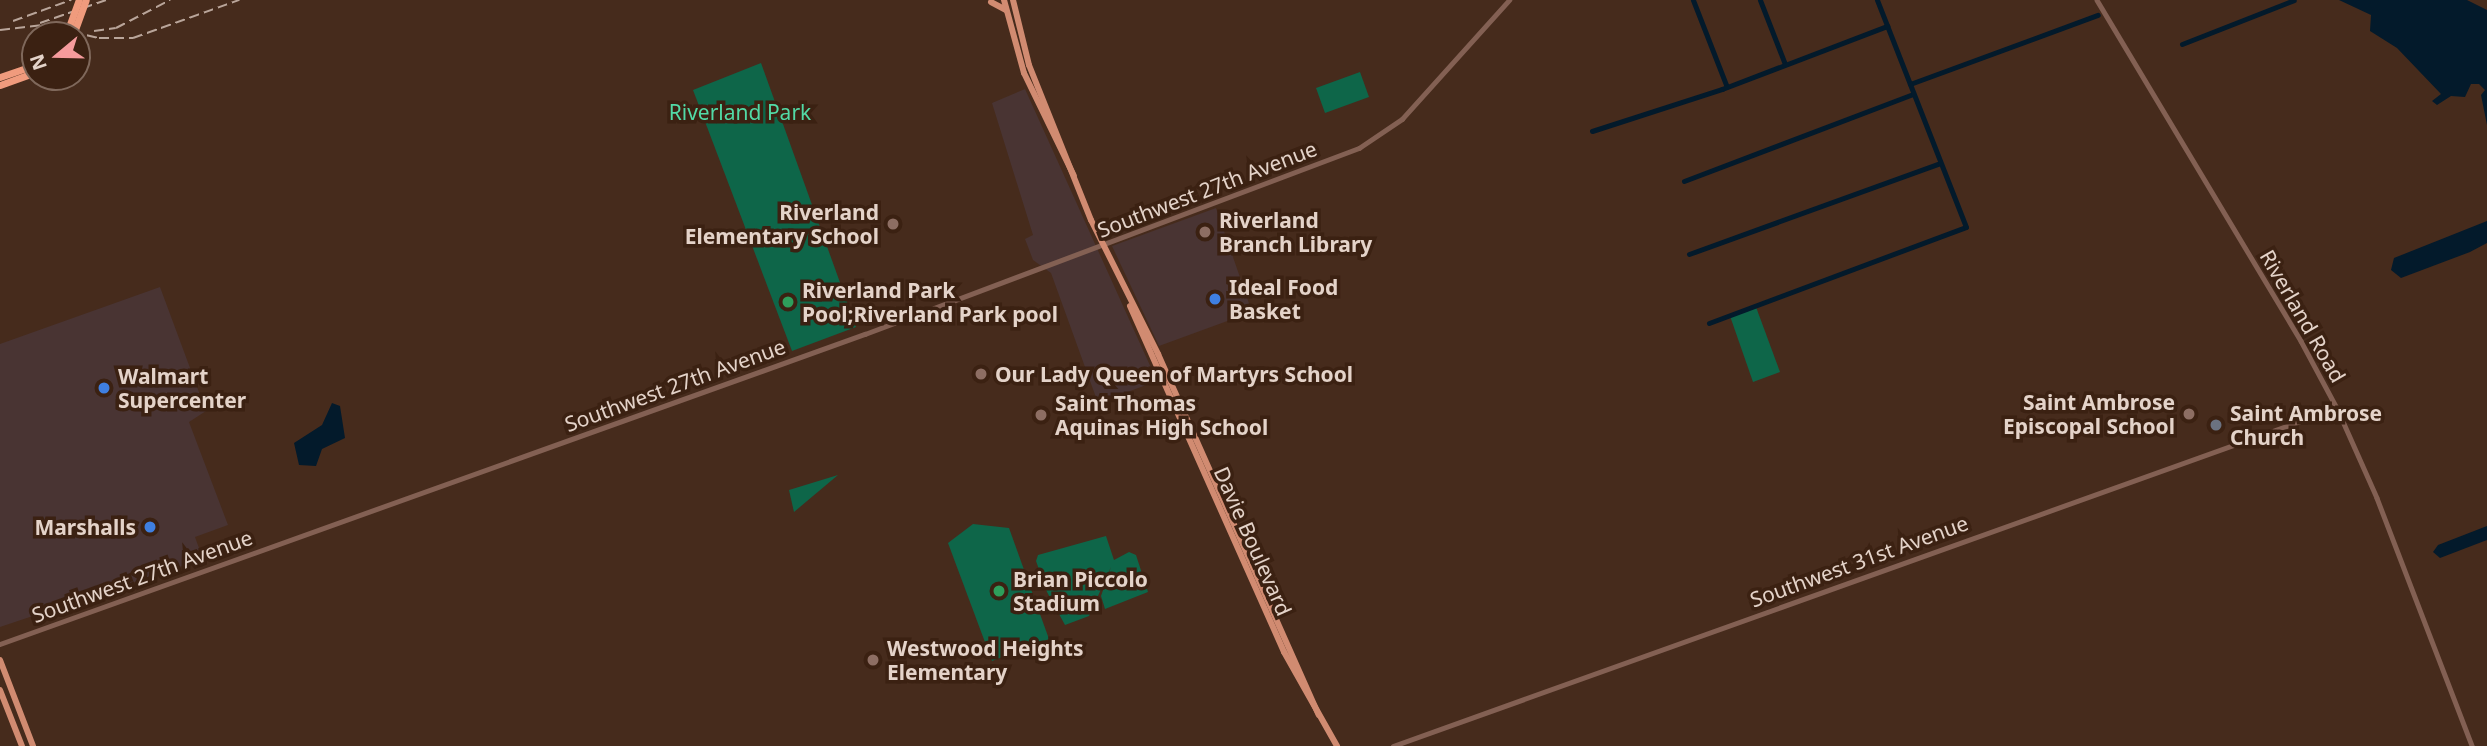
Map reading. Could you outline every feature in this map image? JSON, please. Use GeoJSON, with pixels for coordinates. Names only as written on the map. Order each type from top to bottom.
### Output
{"type":"FeatureCollection","features":[{"type":"Feature","properties":{"kind":"highway"},"geometry":{"type":"LineString","coordinates":[[71,21],[79,0]]}},
{"type":"Feature","properties":{"kind":"highway"},"geometry":{"type":"LineString","coordinates":[[78,21],[86,0]]}},
{"type":"Feature","properties":{"kind":"highway"},"geometry":{"type":"LineString","coordinates":[[0,77],[21,70]]}},
{"type":"Feature","properties":{"kind":"highway"},"geometry":{"type":"LineString","coordinates":[[0,85],[21,77]]}},
{"type":"Feature","properties":{"kind":"main road","name":"Davie Boulevard"},"geometry":{"type":"LineString","coordinates":[[1004,0],[1019,62],[1075,178]]}},
{"type":"Feature","properties":{"kind":"main road","name":"Davie Boulevard"},"geometry":{"type":"LineString","coordinates":[[1013,0],[1029,65],[1103,246],[1168,376],[1319,715],[1337,746]]}},
{"type":"Feature","properties":{"kind":"main road"},"geometry":{"type":"LineString","coordinates":[[991,2],[1006,10]]}},
{"type":"Feature","properties":{"kind":"main road"},"geometry":{"type":"LineString","coordinates":[[1014,45],[1029,65]]}},
{"type":"Feature","properties":{"kind":"main road"},"geometry":{"type":"LineString","coordinates":[[1019,62],[1038,88]]}},
{"type":"Feature","properties":{"kind":"main road","name":"Davie Boulevard"},"geometry":{"type":"LineString","coordinates":[[1129,300],[1150,357],[1284,652],[1311,708],[1319,715]]}},
{"type":"Feature","properties":{"kind":"main road"},"geometry":{"type":"LineString","coordinates":[[1150,357],[1158,359],[1168,376]]}},
{"type":"Feature","properties":{"kind":"main road"},"geometry":{"type":"LineString","coordinates":[[1223,516],[1239,535]]}},
{"type":"Feature","properties":{"kind":"main road"},"geometry":{"type":"LineString","coordinates":[[1284,652],[1304,677]]}},
{"type":"Feature","properties":{"kind":"main road"},"geometry":{"type":"LineString","coordinates":[[0,660],[33,746]]}},
{"type":"Feature","properties":{"kind":"main road"},"geometry":{"type":"LineString","coordinates":[[0,690],[22,746]]}},
{"type":"Feature","properties":{"kind":"street","name":"Southwest 27th Avenue"},"geometry":{"type":"LineString","coordinates":[[0,644],[1103,246],[1360,148],[1402,119],[1509,0]]}},
{"type":"Feature","properties":{"kind":"street","name":"Riverland Road"},"geometry":{"type":"LineString","coordinates":[[2097,0],[2283,310],[2337,408],[2377,498],[2472,746]]}},
{"type":"Feature","properties":{"kind":"street","name":"Southwest 31st Avenue"},"geometry":{"type":"LineString","coordinates":[[1393,746],[2337,408]]}},
{"type":"Feature","properties":{"kind":"shaded area"},"geometry":{"type":"Polygon","coordinates":[[[1025,89],[1157,381],[1098,403],[1051,273],[1033,260],[1025,239],[1033,235],[992,103],[1025,89]]]}},
{"type":"Feature","properties":{"kind":"shaded area"},"geometry":{"type":"Polygon","coordinates":[[[1216,208],[1252,312],[1159,346],[1112,246],[1216,208]]]}},
{"type":"Feature","properties":{"kind":"shaded area"},"geometry":{"type":"Polygon","coordinates":[[[160,287],[206,411],[189,422],[228,525],[195,537],[203,559],[0,627],[0,344],[160,287]]]}},
{"type":"Feature","properties":{"kind":"green space","name":"Riverland Park"},"geometry":{"type":"Polygon","coordinates":[[[761,63],[856,327],[792,351],[693,90],[761,63]]]}},
{"type":"Feature","properties":{"kind":"green space"},"geometry":{"type":"Polygon","coordinates":[[[1360,72],[1369,97],[1325,113],[1316,88],[1360,72]]]}},
{"type":"Feature","properties":{"kind":"green space"},"geometry":{"type":"Polygon","coordinates":[[[1756,307],[1780,372],[1753,382],[1730,316],[1756,307]]]}},
{"type":"Feature","properties":{"kind":"green space"},"geometry":{"type":"Polygon","coordinates":[[[838,475],[794,512],[789,490],[838,475]]]}},
{"type":"Feature","properties":{"kind":"green space","name":"Brian Piccolo Stadium"},"geometry":{"type":"Polygon","coordinates":[[[973,524],[1009,528],[1049,639],[992,661],[948,543],[973,524]]]}},
{"type":"Feature","properties":{"kind":"green space"},"geometry":{"type":"Polygon","coordinates":[[[1106,536],[1114,560],[1129,552],[1136,555],[1148,592],[1105,609],[1101,596],[1111,567],[1089,616],[1065,625],[1047,592],[1036,561],[1038,555],[1106,536]]]}},
{"type":"Feature","properties":{"kind":"water"},"geometry":{"type":"Polygon","coordinates":[[[2339,0],[2467,0],[2487,10],[2487,125],[2481,95],[2485,90],[2479,84],[2471,84],[2465,97],[2451,96],[2437,105],[2432,101],[2441,94],[2397,48],[2370,31],[2371,15],[2339,0]]]}},
{"type":"Feature","properties":{"kind":"water"},"geometry":{"type":"Polygon","coordinates":[[[2487,221],[2487,243],[2470,252],[2401,278],[2391,270],[2394,258],[2487,221]]]}},
{"type":"Feature","properties":{"kind":"water"},"geometry":{"type":"Polygon","coordinates":[[[332,403],[340,406],[345,438],[322,449],[316,466],[299,465],[294,443],[322,425],[332,403]]]}},
{"type":"Feature","properties":{"kind":"water"},"geometry":{"type":"Polygon","coordinates":[[[2487,526],[2487,540],[2440,558],[2433,552],[2438,545],[2487,526]]]}},
{"type":"Feature","properties":{"kind":"waterway"},"geometry":{"type":"LineString","coordinates":[[1693,0],[1727,87]]}},
{"type":"Feature","properties":{"kind":"waterway"},"geometry":{"type":"LineString","coordinates":[[1760,0],[1785,64]]}},
{"type":"Feature","properties":{"kind":"waterway"},"geometry":{"type":"LineString","coordinates":[[1709,323],[1966,227],[1877,0]]}},
{"type":"Feature","properties":{"kind":"waterway"},"geometry":{"type":"LineString","coordinates":[[2182,44],[2294,0]]}},
{"type":"Feature","properties":{"kind":"waterway"},"geometry":{"type":"LineString","coordinates":[[1910,84],[2098,15]]}},
{"type":"Feature","properties":{"kind":"waterway"},"geometry":{"type":"LineString","coordinates":[[1592,131],[1722,89],[1887,26]]}},
{"type":"Feature","properties":{"kind":"waterway"},"geometry":{"type":"LineString","coordinates":[[1684,181],[1913,94]]}},
{"type":"Feature","properties":{"kind":"waterway"},"geometry":{"type":"LineString","coordinates":[[1689,254],[1940,163]]}},
{"type":"Feature","properties":{"kind":"railway"},"geometry":{"type":"LineString","coordinates":[[13,21],[71,0]]}},
{"type":"Feature","properties":{"kind":"railway"},"geometry":{"type":"LineString","coordinates":[[46,21],[106,0]]}},
{"type":"Feature","properties":{"kind":"railway"},"geometry":{"type":"LineString","coordinates":[[94,31],[116,28],[170,0]]}},
{"type":"Feature","properties":{"kind":"railway"},"geometry":{"type":"LineString","coordinates":[[0,30],[43,25],[99,38],[133,38],[239,0]]}},
{"type":"Feature","properties":{"kind":"place","name":"Riverland Elementary School"},"geometry":{"type":"Point","coordinates":[893,224]}},
{"type":"Feature","properties":{"kind":"place","name":"Riverland Branch Library"},"geometry":{"type":"Point","coordinates":[1205,232]}},
{"type":"Feature","properties":{"kind":"place","name":"Ideal Food Basket"},"geometry":{"type":"Point","coordinates":[1215,299]}},
{"type":"Feature","properties":{"kind":"place","name":"Riverland Park Pool;Riverland Park pool"},"geometry":{"type":"Point","coordinates":[788,302]}},
{"type":"Feature","properties":{"kind":"place","name":"Our Lady Queen of Martyrs School"},"geometry":{"type":"Point","coordinates":[981,374]}},
{"type":"Feature","properties":{"kind":"place","name":"Walmart Supercenter"},"geometry":{"type":"Point","coordinates":[104,388]}},
{"type":"Feature","properties":{"kind":"place","name":"Saint Ambrose Episcopal School"},"geometry":{"type":"Point","coordinates":[2189,414]}},
{"type":"Feature","properties":{"kind":"place","name":"Saint Thomas Aquinas High School"},"geometry":{"type":"Point","coordinates":[1041,415]}},
{"type":"Feature","properties":{"kind":"place","name":"Saint Ambrose Church"},"geometry":{"type":"Point","coordinates":[2216,425]}},
{"type":"Feature","properties":{"kind":"place","name":"Marshalls"},"geometry":{"type":"Point","coordinates":[150,527]}},
{"type":"Feature","properties":{"kind":"place","name":"Brian Piccolo Stadium"},"geometry":{"type":"Point","coordinates":[999,591]}},
{"type":"Feature","properties":{"kind":"place","name":"Westwood Heights Elementary"},"geometry":{"type":"Point","coordinates":[873,660]}}]}
